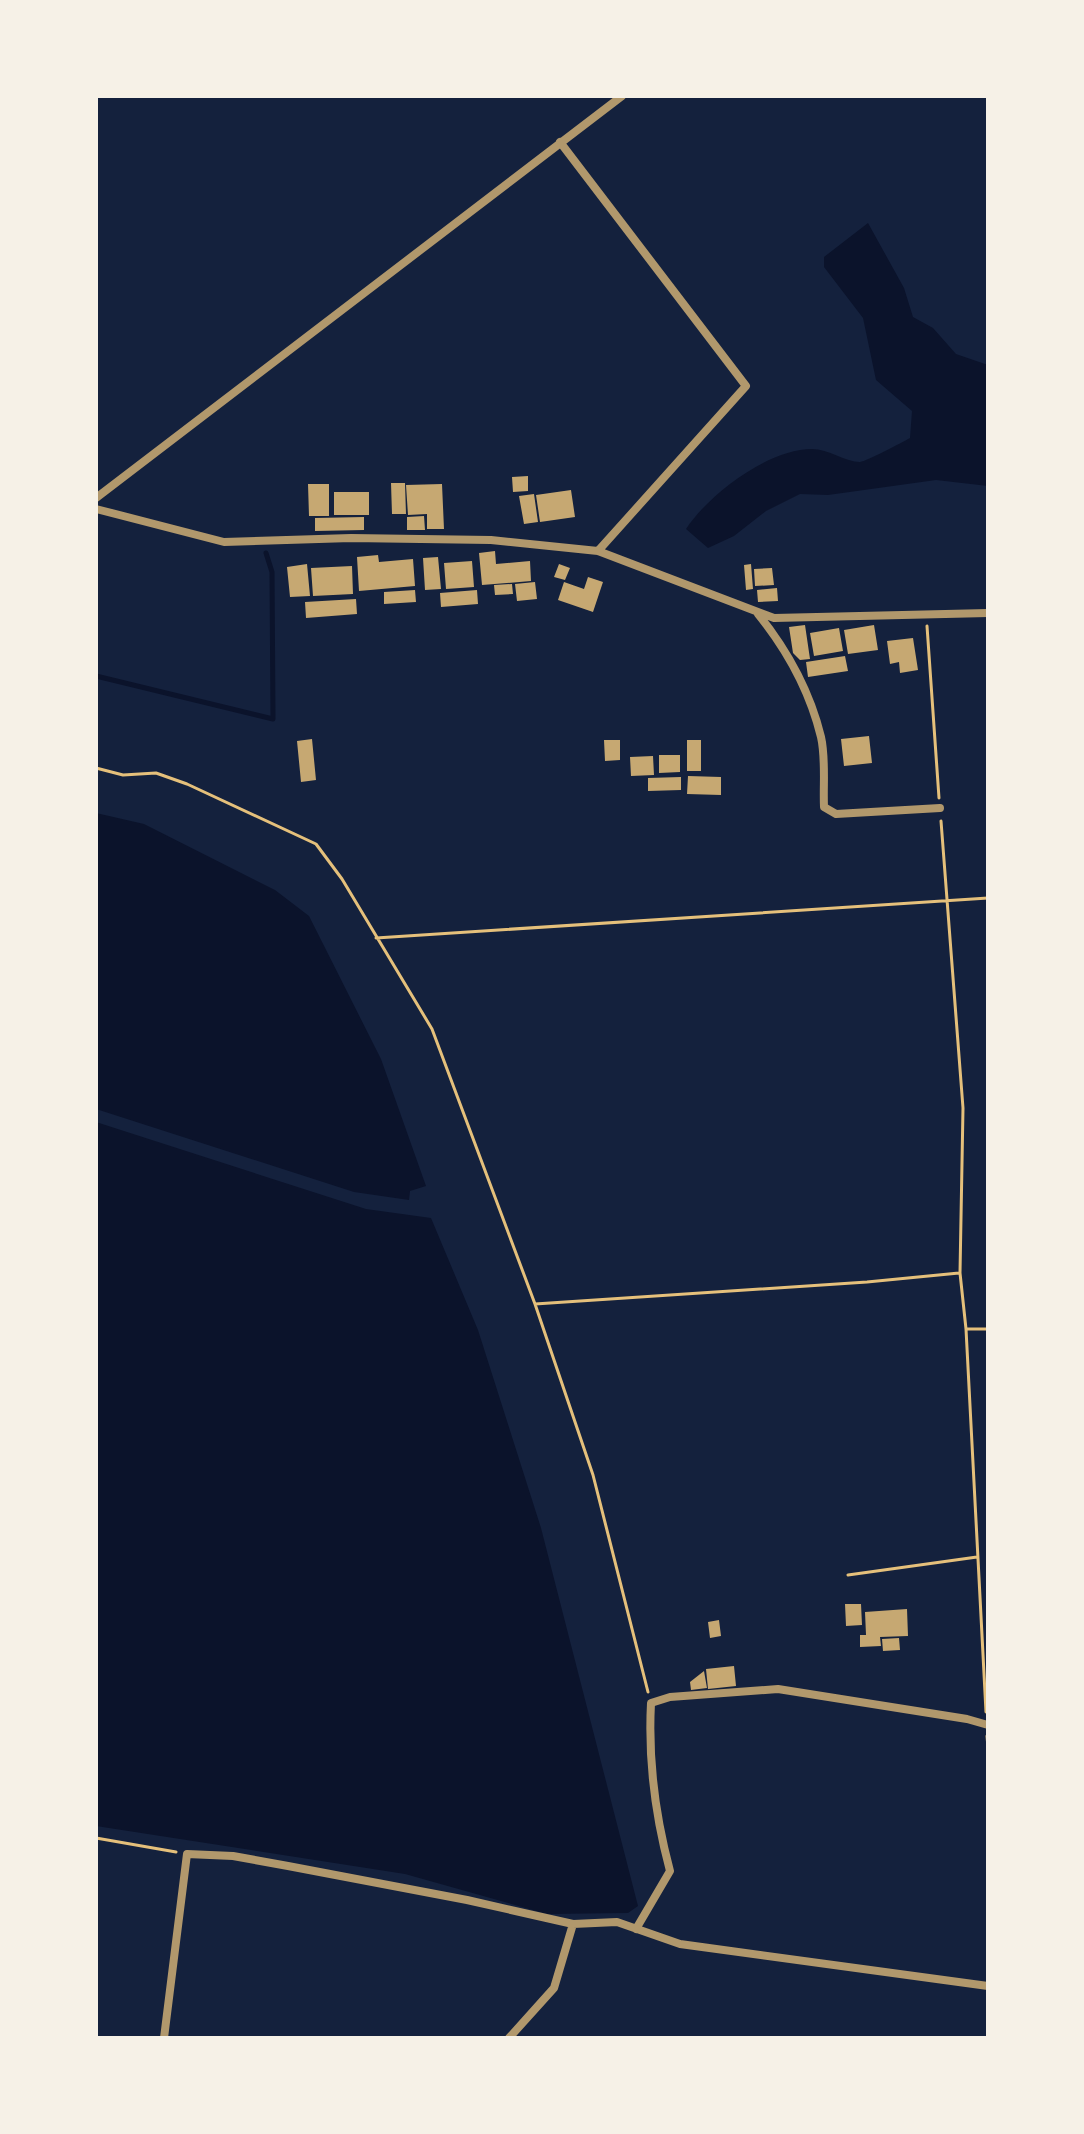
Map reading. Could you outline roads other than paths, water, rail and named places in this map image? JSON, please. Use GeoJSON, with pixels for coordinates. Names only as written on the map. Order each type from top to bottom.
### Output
{"type":"FeatureCollection","features":[{"type":"Feature","properties":{"kind":"street"},"geometry":{"type":"LineString","coordinates":[[96,498],[622,96]]}},
{"type":"Feature","properties":{"kind":"street"},"geometry":{"type":"LineString","coordinates":[[560,142],[746,386],[598,551]]}},
{"type":"Feature","properties":{"kind":"street"},"geometry":{"type":"LineString","coordinates":[[96,509],[224,542],[351,538],[491,540],[598,551],[774,618],[988,613]]}},
{"type":"Feature","properties":{"kind":"street"},"geometry":{"type":"LineString","coordinates":[[756,612],[774,634],[804,686],[821,740],[824,807],[836,814],[940,808]]}},
{"type":"Feature","properties":{"kind":"street"},"geometry":{"type":"LineString","coordinates":[[636,1929],[670,1871],[658,1826],[649,1743],[651,1703],[670,1697],[778,1689],[987,1724]]}},
{"type":"Feature","properties":{"kind":"street"},"geometry":{"type":"LineString","coordinates":[[164,2038],[187,1854],[233,1856],[467,1900],[573,1924],[617,1922],[680,1944],[988,1986]]}},
{"type":"Feature","properties":{"kind":"street"},"geometry":{"type":"LineString","coordinates":[[509,2038],[554,1988],[573,1924]]}},
{"type":"Feature","properties":{"kind":"water"},"geometry":{"type":"Polygon","coordinates":[[[868,223],[904,288],[913,317],[933,328],[956,354],[988,365],[988,486],[936,480],[828,495],[800,494],[766,511],[734,536],[708,548],[686,529],[724,488],[759,465],[795,451],[812,449],[860,462],[910,438],[912,411],[876,380],[863,318],[824,267],[824,257],[868,223]]]}},
{"type":"Feature","properties":{"kind":"water"},"geometry":{"type":"Polygon","coordinates":[[[96,813],[144,824],[275,890],[309,916],[381,1059],[426,1186],[410,1191],[409,1200],[354,1192],[96,1109],[96,813]]]}},
{"type":"Feature","properties":{"kind":"water"},"geometry":{"type":"Polygon","coordinates":[[[96,1122],[366,1209],[431,1218],[478,1330],[541,1528],[638,1906],[628,1913],[547,1914],[405,1874],[96,1826],[96,1122]]]}},
{"type":"Feature","properties":{"kind":"waterway"},"geometry":{"type":"LineString","coordinates":[[96,676],[273,719],[272,572],[266,553]]}}]}
